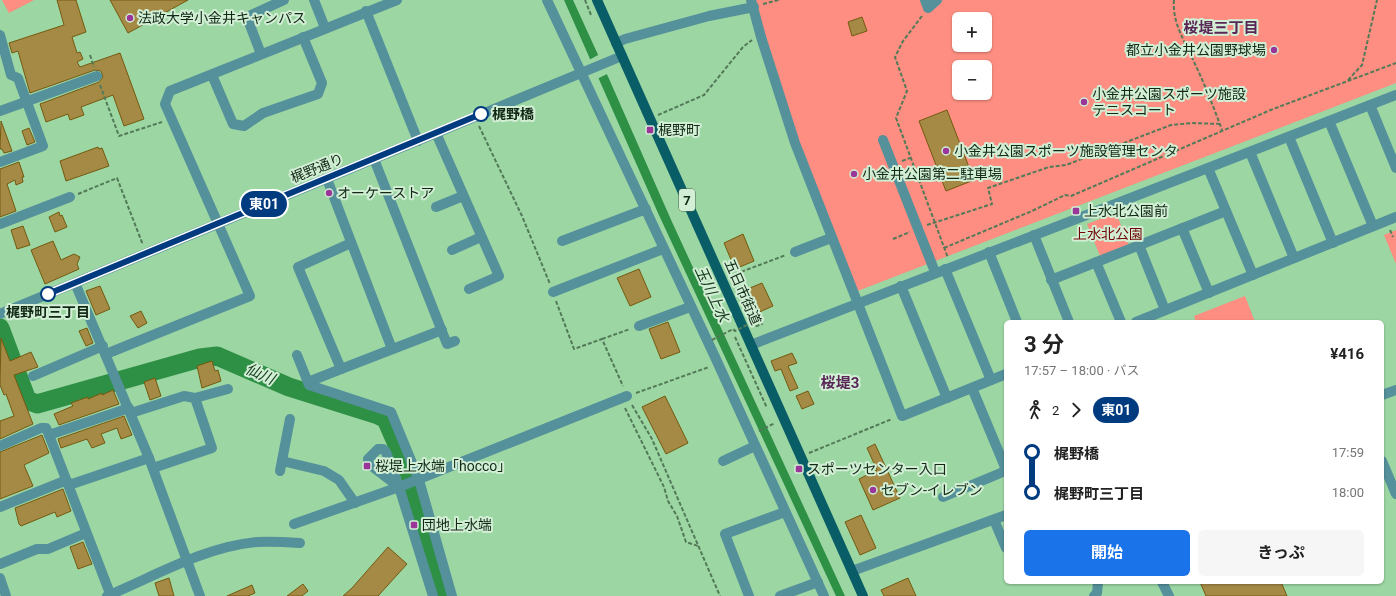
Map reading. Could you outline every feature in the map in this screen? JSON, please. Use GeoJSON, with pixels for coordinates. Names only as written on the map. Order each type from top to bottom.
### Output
{"type":"FeatureCollection","features":[{"type":"Feature","properties":{"kind":"main road","name":"五日市街道"},"geometry":{"type":"LineString","coordinates":[[597,0],[863,596]]}},
{"type":"Feature","properties":{"kind":"street"},"geometry":{"type":"LineString","coordinates":[[261,54],[248,20],[251,15],[284,0]]}},
{"type":"Feature","properties":{"kind":"street"},"geometry":{"type":"LineString","coordinates":[[314,0],[325,28]]}},
{"type":"Feature","properties":{"kind":"street"},"geometry":{"type":"LineString","coordinates":[[33,376],[192,319],[250,296],[165,104],[170,91],[396,0]]}},
{"type":"Feature","properties":{"kind":"street"},"geometry":{"type":"LineString","coordinates":[[547,0],[584,72],[663,249],[824,596]]}},
{"type":"Feature","properties":{"kind":"street"},"geometry":{"type":"LineString","coordinates":[[927,4],[937,0]]}},
{"type":"Feature","properties":{"kind":"street"},"geometry":{"type":"LineString","coordinates":[[616,43],[625,39],[753,4],[761,37],[795,143],[902,416],[1004,375]]}},
{"type":"Feature","properties":{"kind":"street"},"geometry":{"type":"LineString","coordinates":[[366,11],[418,141]]}},
{"type":"Feature","properties":{"kind":"street"},"geometry":{"type":"LineString","coordinates":[[0,35],[11,75],[18,78],[43,146],[0,162]]}},
{"type":"Feature","properties":{"kind":"street"},"geometry":{"type":"LineString","coordinates":[[212,75],[233,124],[244,126],[263,113],[318,94],[322,83],[303,37]]}},
{"type":"Feature","properties":{"kind":"street","name":"梶野通り"},"geometry":{"type":"LineString","coordinates":[[0,314],[622,56]]}},
{"type":"Feature","properties":{"kind":"street"},"geometry":{"type":"LineString","coordinates":[[0,111],[97,76]]}},
{"type":"Feature","properties":{"kind":"street"},"geometry":{"type":"LineString","coordinates":[[751,345],[935,272],[1396,95]]}},
{"type":"Feature","properties":{"kind":"street"},"geometry":{"type":"LineString","coordinates":[[1370,105],[1396,168]]}},
{"type":"Feature","properties":{"kind":"street"},"geometry":{"type":"LineString","coordinates":[[1329,121],[1373,226]]}},
{"type":"Feature","properties":{"kind":"street"},"geometry":{"type":"LineString","coordinates":[[436,133],[499,276],[469,289]]}},
{"type":"Feature","properties":{"kind":"street"},"geometry":{"type":"LineString","coordinates":[[1289,137],[1333,243]]}},
{"type":"Feature","properties":{"kind":"street"},"geometry":{"type":"LineString","coordinates":[[883,140],[935,272]]}},
{"type":"Feature","properties":{"kind":"street"},"geometry":{"type":"LineString","coordinates":[[1250,152],[1294,258]]}},
{"type":"Feature","properties":{"kind":"street"},"geometry":{"type":"LineString","coordinates":[[374,159],[447,344],[455,341]]}},
{"type":"Feature","properties":{"kind":"street"},"geometry":{"type":"LineString","coordinates":[[1208,168],[1253,275]]}},
{"type":"Feature","properties":{"kind":"street"},"geometry":{"type":"LineString","coordinates":[[327,179],[392,349]]}},
{"type":"Feature","properties":{"kind":"street"},"geometry":{"type":"LineString","coordinates":[[436,207],[463,196]]}},
{"type":"Feature","properties":{"kind":"street"},"geometry":{"type":"LineString","coordinates":[[0,224],[70,197]]}},
{"type":"Feature","properties":{"kind":"street"},"geometry":{"type":"LineString","coordinates":[[562,241],[646,209]]}},
{"type":"Feature","properties":{"kind":"street"},"geometry":{"type":"LineString","coordinates":[[1051,280],[1226,211]]}},
{"type":"Feature","properties":{"kind":"street"},"geometry":{"type":"LineString","coordinates":[[1141,320],[1396,217]]}},
{"type":"Feature","properties":{"kind":"street"},"geometry":{"type":"LineString","coordinates":[[1182,228],[1209,292]]}},
{"type":"Feature","properties":{"kind":"street"},"geometry":{"type":"LineString","coordinates":[[1034,235],[1068,320]]}},
{"type":"Feature","properties":{"kind":"street"},"geometry":{"type":"LineString","coordinates":[[452,250],[481,236]]}},
{"type":"Feature","properties":{"kind":"street"},"geometry":{"type":"LineString","coordinates":[[795,252],[831,238]]}},
{"type":"Feature","properties":{"kind":"street"},"geometry":{"type":"LineString","coordinates":[[341,369],[298,267],[351,243]]}},
{"type":"Feature","properties":{"kind":"street"},"geometry":{"type":"LineString","coordinates":[[1140,245],[1165,310]]}},
{"type":"Feature","properties":{"kind":"street"},"geometry":{"type":"LineString","coordinates":[[553,292],[663,249]]}},
{"type":"Feature","properties":{"kind":"street"},"geometry":{"type":"LineString","coordinates":[[989,252],[1016,320]]}},
{"type":"Feature","properties":{"kind":"street"},"geometry":{"type":"LineString","coordinates":[[1096,262],[1120,320]]}},
{"type":"Feature","properties":{"kind":"street"},"geometry":{"type":"LineString","coordinates":[[948,268],[991,380]]}},
{"type":"Feature","properties":{"kind":"street"},"geometry":{"type":"LineString","coordinates":[[75,283],[153,468],[200,596]]}},
{"type":"Feature","properties":{"kind":"street"},"geometry":{"type":"LineString","coordinates":[[901,286],[947,398]]}},
{"type":"Feature","properties":{"kind":"street"},"geometry":{"type":"LineString","coordinates":[[639,326],[690,307]]}},
{"type":"Feature","properties":{"kind":"street"},"geometry":{"type":"LineString","coordinates":[[308,382],[442,330]]}},
{"type":"Feature","properties":{"kind":"street"},"geometry":{"type":"LineString","coordinates":[[297,355],[309,385],[391,412],[419,480],[452,596]]}},
{"type":"Feature","properties":{"kind":"street"},"geometry":{"type":"LineString","coordinates":[[972,388],[1004,464]]}},
{"type":"Feature","properties":{"kind":"street"},"geometry":{"type":"LineString","coordinates":[[49,435],[184,396],[191,396],[195,398],[228,389]]}},
{"type":"Feature","properties":{"kind":"street"},"geometry":{"type":"LineString","coordinates":[[1384,394],[1396,390]]}},
{"type":"Feature","properties":{"kind":"street"},"geometry":{"type":"LineString","coordinates":[[153,468],[212,448],[195,398]]}},
{"type":"Feature","properties":{"kind":"street"},"geometry":{"type":"LineString","coordinates":[[294,524],[419,480],[624,398]]}},
{"type":"Feature","properties":{"kind":"street"},"geometry":{"type":"LineString","coordinates":[[291,419],[281,466],[324,471],[338,480],[355,503]]}},
{"type":"Feature","properties":{"kind":"street"},"geometry":{"type":"LineString","coordinates":[[0,446],[42,428],[46,428],[110,595],[188,560],[232,547],[257,542],[300,543]]}},
{"type":"Feature","properties":{"kind":"street"},"geometry":{"type":"LineString","coordinates":[[723,461],[755,446]]}},
{"type":"Feature","properties":{"kind":"street"},"geometry":{"type":"LineString","coordinates":[[0,507],[66,482],[72,484],[149,458]]}},
{"type":"Feature","properties":{"kind":"street"},"geometry":{"type":"LineString","coordinates":[[1384,466],[1396,494]]}},
{"type":"Feature","properties":{"kind":"street"},"geometry":{"type":"LineString","coordinates":[[943,498],[1003,472],[1004,469]]}},
{"type":"Feature","properties":{"kind":"street"},"geometry":{"type":"LineString","coordinates":[[402,486],[433,596]]}},
{"type":"Feature","properties":{"kind":"street"},"geometry":{"type":"LineString","coordinates":[[749,596],[725,534],[785,512]]}},
{"type":"Feature","properties":{"kind":"street"},"geometry":{"type":"LineString","coordinates":[[852,571],[1004,516]]}},
{"type":"Feature","properties":{"kind":"street"},"geometry":{"type":"LineString","coordinates":[[994,520],[1004,543]]}},
{"type":"Feature","properties":{"kind":"street"},"geometry":{"type":"LineString","coordinates":[[0,564],[37,549],[48,549],[86,533]]}},
{"type":"Feature","properties":{"kind":"street"},"geometry":{"type":"LineString","coordinates":[[0,578],[6,596]]}},
{"type":"Feature","properties":{"kind":"street"},"geometry":{"type":"LineString","coordinates":[[780,596],[818,582]]}},
{"type":"Feature","properties":{"kind":"street"},"geometry":{"type":"LineString","coordinates":[[1094,596],[1097,593],[1098,584]]}},
{"type":"Feature","properties":{"kind":"street"},"geometry":{"type":"LineString","coordinates":[[1163,584],[1169,596]]}},
{"type":"Feature","properties":{"kind":"path"},"geometry":{"type":"LineString","coordinates":[[753,4],[779,0]]}},
{"type":"Feature","properties":{"kind":"path"},"geometry":{"type":"LineString","coordinates":[[1174,0],[1173,13],[1177,24],[1222,130]]}},
{"type":"Feature","properties":{"kind":"path"},"geometry":{"type":"LineString","coordinates":[[1347,81],[1362,65],[1377,0]]}},
{"type":"Feature","properties":{"kind":"path"},"geometry":{"type":"LineString","coordinates":[[927,4],[895,57],[907,91],[896,118],[935,222],[944,248],[948,268]]}},
{"type":"Feature","properties":{"kind":"path"},"geometry":{"type":"LineString","coordinates":[[650,119],[704,95],[743,48],[761,37]]}},
{"type":"Feature","properties":{"kind":"path"},"geometry":{"type":"LineString","coordinates":[[90,55],[119,136],[172,119]]}},
{"type":"Feature","properties":{"kind":"path"},"geometry":{"type":"LineString","coordinates":[[944,248],[1032,211],[1065,195],[1071,196],[1222,130],[1396,63]]}},
{"type":"Feature","properties":{"kind":"path"},"geometry":{"type":"LineString","coordinates":[[474,117],[522,216],[574,349],[639,326]]}},
{"type":"Feature","properties":{"kind":"path"},"geometry":{"type":"LineString","coordinates":[[927,225],[992,204],[988,188],[995,185],[1049,167],[1066,165],[1171,125],[1192,123],[1220,124]]}},
{"type":"Feature","properties":{"kind":"path"},"geometry":{"type":"LineString","coordinates":[[900,162],[911,158]]}},
{"type":"Feature","properties":{"kind":"path"},"geometry":{"type":"LineString","coordinates":[[868,176],[887,168]]}},
{"type":"Feature","properties":{"kind":"path"},"geometry":{"type":"LineString","coordinates":[[70,197],[117,178],[146,253]]}},
{"type":"Feature","properties":{"kind":"path"},"geometry":{"type":"LineString","coordinates":[[893,239],[913,231]]}},
{"type":"Feature","properties":{"kind":"path"},"geometry":{"type":"LineString","coordinates":[[722,279],[795,252]]}},
{"type":"Feature","properties":{"kind":"path"},"geometry":{"type":"LineString","coordinates":[[712,340],[733,329],[734,331],[760,319],[762,324],[752,329]]}},
{"type":"Feature","properties":{"kind":"path"},"geometry":{"type":"LineString","coordinates":[[602,339],[624,398],[664,487],[668,500],[677,516],[686,542],[698,546]]}},
{"type":"Feature","properties":{"kind":"path"},"geometry":{"type":"LineString","coordinates":[[624,398],[717,364]]}},
{"type":"Feature","properties":{"kind":"path"},"geometry":{"type":"LineString","coordinates":[[624,398],[652,439],[720,596]]}},
{"type":"Feature","properties":{"kind":"path"},"geometry":{"type":"LineString","coordinates":[[801,456],[902,416]]}},
{"type":"Feature","properties":{"kind":"path"},"geometry":{"type":"LineString","coordinates":[[756,433],[774,424]]}},
{"type":"Feature","properties":{"kind":"green space"},"geometry":{"type":"Polygon","coordinates":[[[2,0],[34,0],[9,13],[2,0]]]}},
{"type":"Feature","properties":{"kind":"green space"},"geometry":{"type":"Polygon","coordinates":[[[754,0],[1396,0],[1396,83],[855,292],[799,141],[754,0]]]}},
{"type":"Feature","properties":{"kind":"green space","name":"上水北公園"},"geometry":{"type":"Polygon","coordinates":[[[1116,213],[1129,245],[1100,256],[1087,224],[1116,213]]]}},
{"type":"Feature","properties":{"kind":"green space"},"geometry":{"type":"Polygon","coordinates":[[[1396,230],[1396,264],[1384,235],[1396,230]]]}},
{"type":"Feature","properties":{"kind":"green space"},"geometry":{"type":"Polygon","coordinates":[[[1245,296],[1254,320],[1195,320],[1194,316],[1245,296]]]}},
{"type":"Feature","properties":{"kind":"shaded area"},"geometry":{"type":"Polygon","coordinates":[[[564,0],[573,0],[672,222],[845,596],[836,596],[658,213],[564,0]]]}},
{"type":"Feature","properties":{"kind":"pier"},"geometry":{"type":"Polygon","coordinates":[[[600,54],[609,73],[597,79],[589,60],[600,54]]]}},
{"type":"Feature","properties":{"kind":"building"},"geometry":{"type":"Polygon","coordinates":[[[57,0],[76,0],[86,32],[72,37],[77,53],[80,52],[83,59],[77,62],[80,67],[120,53],[144,119],[124,126],[113,95],[81,107],[84,115],[70,120],[68,114],[46,122],[40,104],[99,82],[103,77],[101,71],[95,70],[30,93],[18,51],[12,53],[9,43],[64,25],[57,0]]]}},
{"type":"Feature","properties":{"kind":"building"},"geometry":{"type":"Polygon","coordinates":[[[110,0],[188,0],[128,33],[110,0]]]}},
{"type":"Feature","properties":{"kind":"building"},"geometry":{"type":"Polygon","coordinates":[[[862,17],[867,31],[852,36],[848,22],[862,17]]]}},
{"type":"Feature","properties":{"kind":"building","name":"小金井公園スポーツ施設管理センタ"},"geometry":{"type":"Polygon","coordinates":[[[947,110],[974,180],[946,191],[919,121],[947,110]]]}},
{"type":"Feature","properties":{"kind":"building"},"geometry":{"type":"Polygon","coordinates":[[[1,121],[12,151],[4,153],[2,149],[0,149],[1,121]]]}},
{"type":"Feature","properties":{"kind":"building"},"geometry":{"type":"Polygon","coordinates":[[[29,128],[35,142],[27,145],[22,131],[29,128]]]}},
{"type":"Feature","properties":{"kind":"building"},"geometry":{"type":"Polygon","coordinates":[[[98,147],[99,149],[102,148],[109,166],[66,181],[60,161],[98,147]]]}},
{"type":"Feature","properties":{"kind":"building"},"geometry":{"type":"Polygon","coordinates":[[[19,162],[24,177],[22,177],[23,182],[16,185],[15,180],[7,184],[16,211],[0,217],[0,169],[19,162]]]}},
{"type":"Feature","properties":{"kind":"building"},"geometry":{"type":"Polygon","coordinates":[[[59,212],[60,216],[62,215],[67,227],[55,232],[49,217],[59,212]]]}},
{"type":"Feature","properties":{"kind":"building"},"geometry":{"type":"Polygon","coordinates":[[[23,226],[30,245],[17,249],[11,230],[23,226]]]}},
{"type":"Feature","properties":{"kind":"building"},"geometry":{"type":"Polygon","coordinates":[[[743,234],[754,261],[735,269],[724,243],[743,234]]]}},
{"type":"Feature","properties":{"kind":"building"},"geometry":{"type":"Polygon","coordinates":[[[53,241],[61,260],[74,254],[80,257],[77,264],[79,269],[45,284],[31,250],[53,241]]]}},
{"type":"Feature","properties":{"kind":"building"},"geometry":{"type":"Polygon","coordinates":[[[639,269],[651,297],[630,306],[617,278],[639,269]]]}},
{"type":"Feature","properties":{"kind":"building"},"geometry":{"type":"Polygon","coordinates":[[[762,283],[773,306],[755,314],[745,290],[762,283]]]}},
{"type":"Feature","properties":{"kind":"building"},"geometry":{"type":"Polygon","coordinates":[[[100,286],[110,309],[96,315],[86,291],[100,286]]]}},
{"type":"Feature","properties":{"kind":"building"},"geometry":{"type":"Polygon","coordinates":[[[141,311],[147,323],[138,328],[130,316],[141,311]]]}},
{"type":"Feature","properties":{"kind":"building"},"geometry":{"type":"Polygon","coordinates":[[[668,322],[680,352],[661,359],[649,329],[668,322]]]}},
{"type":"Feature","properties":{"kind":"building"},"geometry":{"type":"Polygon","coordinates":[[[87,328],[93,343],[86,346],[79,331],[87,328]]]}},
{"type":"Feature","properties":{"kind":"building"},"geometry":{"type":"Polygon","coordinates":[[[1,338],[10,361],[31,352],[38,367],[14,375],[33,424],[0,439],[0,421],[14,416],[6,394],[4,395],[0,385],[1,338]]]}},
{"type":"Feature","properties":{"kind":"building"},"geometry":{"type":"Polygon","coordinates":[[[792,353],[797,363],[788,366],[798,388],[790,391],[781,369],[775,371],[771,361],[792,353]]]}},
{"type":"Feature","properties":{"kind":"building"},"geometry":{"type":"Polygon","coordinates":[[[212,361],[215,371],[218,370],[221,381],[202,388],[197,366],[212,361]]]}},
{"type":"Feature","properties":{"kind":"building"},"geometry":{"type":"Polygon","coordinates":[[[155,378],[161,396],[150,400],[144,382],[155,378]]]}},
{"type":"Feature","properties":{"kind":"building"},"geometry":{"type":"Polygon","coordinates":[[[113,390],[119,404],[59,425],[54,414],[73,406],[71,403],[88,397],[88,399],[102,393],[102,395],[113,390]]]}},
{"type":"Feature","properties":{"kind":"building"},"geometry":{"type":"Polygon","coordinates":[[[808,391],[814,404],[802,409],[796,396],[808,391]]]}},
{"type":"Feature","properties":{"kind":"building"},"geometry":{"type":"Polygon","coordinates":[[[665,396],[688,443],[666,454],[642,407],[665,396]]]}},
{"type":"Feature","properties":{"kind":"building"},"geometry":{"type":"Polygon","coordinates":[[[124,416],[132,435],[121,439],[117,428],[101,434],[105,443],[92,448],[87,439],[61,448],[58,439],[124,416]]]}},
{"type":"Feature","properties":{"kind":"building"},"geometry":{"type":"Polygon","coordinates":[[[42,435],[49,453],[24,465],[33,486],[0,499],[0,452],[42,435]]]}},
{"type":"Feature","properties":{"kind":"building"},"geometry":{"type":"Polygon","coordinates":[[[875,444],[900,498],[873,510],[859,479],[877,470],[867,448],[875,444]]]}},
{"type":"Feature","properties":{"kind":"building"},"geometry":{"type":"Polygon","coordinates":[[[63,489],[71,511],[57,517],[55,512],[21,526],[19,524],[15,508],[63,489]]]}},
{"type":"Feature","properties":{"kind":"building"},"geometry":{"type":"Polygon","coordinates":[[[861,515],[876,548],[860,555],[845,522],[861,515]]]}},
{"type":"Feature","properties":{"kind":"building"},"geometry":{"type":"Polygon","coordinates":[[[83,542],[92,564],[78,569],[70,547],[83,542]]]}},
{"type":"Feature","properties":{"kind":"building"},"geometry":{"type":"Polygon","coordinates":[[[388,547],[407,564],[378,596],[343,596],[352,588],[388,547]]]}},
{"type":"Feature","properties":{"kind":"building"},"geometry":{"type":"Polygon","coordinates":[[[169,578],[174,596],[159,596],[155,583],[169,578]]]}},
{"type":"Feature","properties":{"kind":"building"},"geometry":{"type":"Polygon","coordinates":[[[908,578],[916,596],[884,596],[881,590],[908,578]]]}},
{"type":"Feature","properties":{"kind":"building"},"geometry":{"type":"Polygon","coordinates":[[[303,584],[308,591],[302,596],[287,596],[303,584]]]}},
{"type":"Feature","properties":{"kind":"building"},"geometry":{"type":"Polygon","coordinates":[[[1201,584],[1282,584],[1287,596],[1206,596],[1201,584]]]}},
{"type":"Feature","properties":{"kind":"building"},"geometry":{"type":"Polygon","coordinates":[[[252,585],[255,593],[248,596],[227,596],[252,585]]]}},
{"type":"Feature","properties":{"kind":"waterway","name":"仙川"},"geometry":{"type":"LineString","coordinates":[[0,328],[27,400],[37,404],[200,358],[217,356],[289,387],[378,415],[386,419],[409,472],[445,596]]}},
{"type":"Feature","properties":{"kind":"bus line","name":"東01"},"geometry":{"type":"LineString","coordinates":[[48,294],[481,114]]}},
{"type":"Feature","properties":{"kind":"place","name":"法政大学小金井キャンパス"},"geometry":{"type":"Point","coordinates":[130,18]}},
{"type":"Feature","properties":{"kind":"place","name":"都立小金井公園野球場"},"geometry":{"type":"Point","coordinates":[1274,50]}},
{"type":"Feature","properties":{"kind":"place","name":"小金井公園スポーツ施設 テニスコート"},"geometry":{"type":"Point","coordinates":[1084,102]}},
{"type":"Feature","properties":{"kind":"place","name":"梶野橋"},"geometry":{"type":"Point","coordinates":[481,114]}},
{"type":"Feature","properties":{"kind":"place","name":"梶野町"},"geometry":{"type":"Point","coordinates":[650,130]}},
{"type":"Feature","properties":{"kind":"place","name":"小金井公園スポーツ施設管理センタ"},"geometry":{"type":"Point","coordinates":[946,151]}},
{"type":"Feature","properties":{"kind":"place","name":"小金井公園第二駐車場"},"geometry":{"type":"Point","coordinates":[854,174]}},
{"type":"Feature","properties":{"kind":"place","name":"オーケーストア"},"geometry":{"type":"Point","coordinates":[329,193]}},
{"type":"Feature","properties":{"kind":"place","name":"上水北公園前"},"geometry":{"type":"Point","coordinates":[1076,211]}},
{"type":"Feature","properties":{"kind":"place","name":"梶野町三丁目"},"geometry":{"type":"Point","coordinates":[48,294]}},
{"type":"Feature","properties":{"kind":"place","name":"桜堤上水端「hocco」"},"geometry":{"type":"Point","coordinates":[367,466]}},
{"type":"Feature","properties":{"kind":"place","name":"スポーツセンター入口"},"geometry":{"type":"Point","coordinates":[799,469]}},
{"type":"Feature","properties":{"kind":"place","name":"セブン-イレブン"},"geometry":{"type":"Point","coordinates":[873,490]}},
{"type":"Feature","properties":{"kind":"place","name":"団地上水端"},"geometry":{"type":"Point","coordinates":[414,525]}},
{"type":"Feature","properties":{"kind":"district","name":"桜堤三丁目"},"geometry":{"type":"Point","coordinates":[1221,28]}},
{"type":"Feature","properties":{"kind":"district","name":"桜堤3"},"geometry":{"type":"Point","coordinates":[840,383]}},
{"type":"Feature","properties":{"kind":"water label","name":"玉川上水"},"geometry":{"type":"Point","coordinates":[712,294]}}]}
